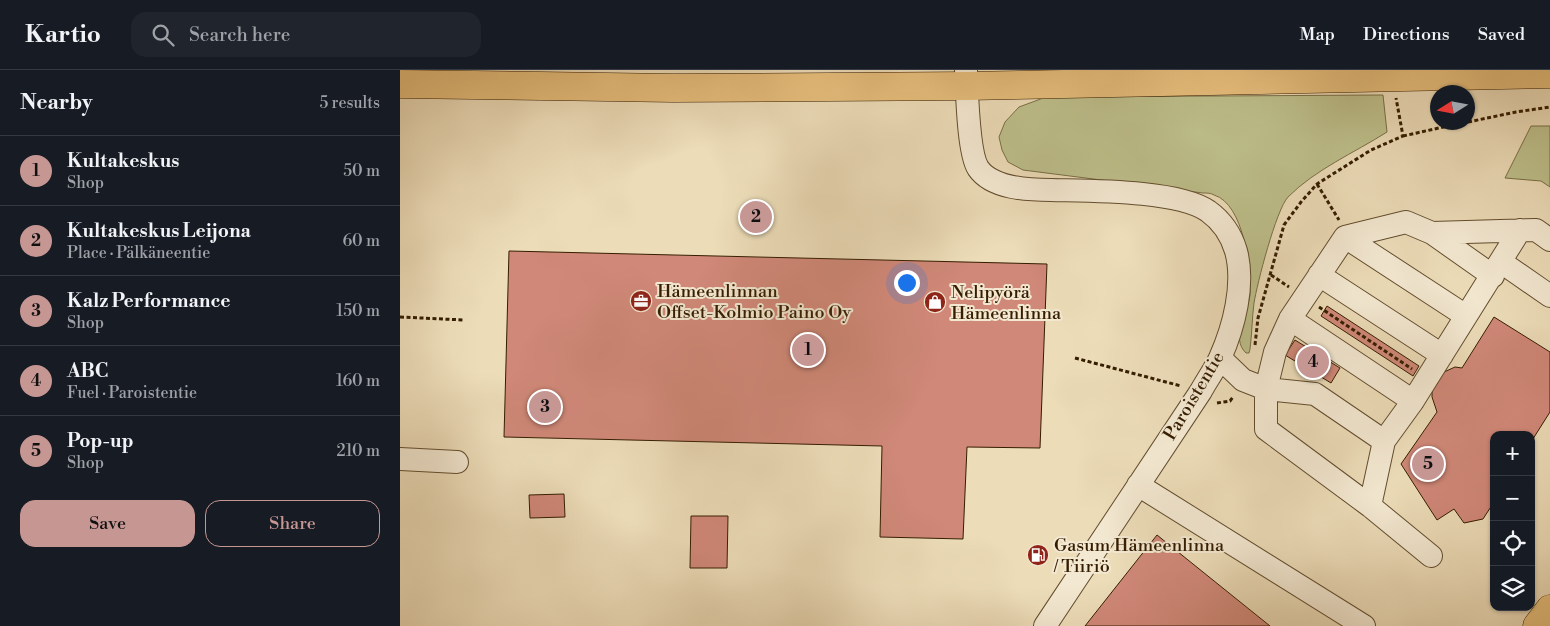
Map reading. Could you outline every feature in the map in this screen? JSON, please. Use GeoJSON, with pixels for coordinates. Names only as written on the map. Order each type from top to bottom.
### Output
{"type":"FeatureCollection","features":[{"type":"Feature","properties":{"kind":"main road"},"geometry":{"type":"LineString","coordinates":[[400,74],[449,70]]}},
{"type":"Feature","properties":{"kind":"main road"},"geometry":{"type":"LineString","coordinates":[[400,84],[672,88],[967,78],[1538,72]]}},
{"type":"Feature","properties":{"kind":"main road"},"geometry":{"type":"LineString","coordinates":[[1537,626],[1550,609]]}},
{"type":"Feature","properties":{"kind":"street","name":"Paroistentie"},"geometry":{"type":"LineString","coordinates":[[967,78],[973,152],[977,167],[987,176],[1003,185],[1021,189],[1123,192],[1160,196],[1187,202],[1207,210],[1219,220],[1228,231],[1238,260],[1239,282],[1236,307],[1220,358],[1201,391],[1045,626]]}},
{"type":"Feature","properties":{"kind":"street"},"geometry":{"type":"LineString","coordinates":[[1431,556],[1370,506],[1266,429],[1266,389],[1275,352],[1290,319],[1345,237],[1406,222],[1432,233],[1550,296]]}},
{"type":"Feature","properties":{"kind":"street"},"geometry":{"type":"LineString","coordinates":[[1370,506],[1384,441],[1413,401],[1520,230]]}},
{"type":"Feature","properties":{"kind":"street"},"geometry":{"type":"LineString","coordinates":[[1432,233],[1536,230],[1550,240]]}},
{"type":"Feature","properties":{"kind":"street"},"geometry":{"type":"LineString","coordinates":[[1345,237],[1466,316]]}},
{"type":"Feature","properties":{"kind":"street"},"geometry":{"type":"LineString","coordinates":[[1319,275],[1442,355]]}},
{"type":"Feature","properties":{"kind":"street"},"geometry":{"type":"LineString","coordinates":[[1290,319],[1413,401]]}},
{"type":"Feature","properties":{"kind":"street"},"geometry":{"type":"LineString","coordinates":[[1220,358],[1243,380],[1266,389],[1315,394],[1384,441]]}},
{"type":"Feature","properties":{"kind":"street"},"geometry":{"type":"LineString","coordinates":[[400,459],[457,462]]}},
{"type":"Feature","properties":{"kind":"street"},"geometry":{"type":"LineString","coordinates":[[1138,485],[1364,626]]}},
{"type":"Feature","properties":{"kind":"path"},"geometry":{"type":"LineString","coordinates":[[1475,120],[1550,107]]}},
{"type":"Feature","properties":{"kind":"path"},"geometry":{"type":"LineString","coordinates":[[1403,136],[1430,130]]}},
{"type":"Feature","properties":{"kind":"path"},"geometry":{"type":"LineString","coordinates":[[1317,184],[1338,217],[1345,237]]}},
{"type":"Feature","properties":{"kind":"path"},"geometry":{"type":"LineString","coordinates":[[1271,275],[1427,379]]}},
{"type":"Feature","properties":{"kind":"path"},"geometry":{"type":"LineString","coordinates":[[400,317],[464,320]]}},
{"type":"Feature","properties":{"kind":"path"},"geometry":{"type":"LineString","coordinates":[[1075,358],[1201,391]]}},
{"type":"Feature","properties":{"kind":"green space"},"geometry":{"type":"Polygon","coordinates":[[[1383,95],[1387,132],[1311,178],[1288,197],[1283,205],[1268,248],[1256,294],[1249,353],[1246,353],[1241,347],[1240,340],[1241,325],[1250,295],[1247,254],[1239,224],[1224,201],[1209,193],[1023,170],[1008,162],[1002,150],[999,137],[1005,122],[1019,107],[1046,97],[1383,95]]]}},
{"type":"Feature","properties":{"kind":"green space"},"geometry":{"type":"Polygon","coordinates":[[[1531,126],[1550,126],[1550,187],[1541,181],[1505,178],[1531,126]]]}},
{"type":"Feature","properties":{"kind":"building"},"geometry":{"type":"Polygon","coordinates":[[[509,251],[1047,264],[1040,448],[967,447],[963,539],[880,537],[882,446],[504,437],[509,251]]]}},
{"type":"Feature","properties":{"kind":"building"},"geometry":{"type":"Polygon","coordinates":[[[1327,306],[1419,366],[1413,376],[1321,316],[1327,306]]]}},
{"type":"Feature","properties":{"kind":"building"},"geometry":{"type":"Polygon","coordinates":[[[1494,317],[1550,352],[1550,412],[1535,436],[1535,431],[1490,431],[1490,508],[1483,519],[1464,523],[1454,509],[1437,520],[1401,464],[1437,412],[1432,397],[1432,389],[1444,372],[1455,367],[1462,368],[1494,317]]]}},
{"type":"Feature","properties":{"kind":"building"},"geometry":{"type":"Polygon","coordinates":[[[1295,340],[1340,368],[1331,383],[1285,355],[1295,340]]]}},
{"type":"Feature","properties":{"kind":"building"},"geometry":{"type":"Polygon","coordinates":[[[564,494],[565,517],[530,518],[529,495],[564,494]]]}},
{"type":"Feature","properties":{"kind":"building"},"geometry":{"type":"Polygon","coordinates":[[[691,516],[728,516],[727,568],[690,568],[691,516]]]}},
{"type":"Feature","properties":{"kind":"building"},"geometry":{"type":"Polygon","coordinates":[[[1157,535],[1270,626],[1085,626],[1157,535]]]}},
{"type":"Feature","properties":{"kind":"place","name":"Kultakeskus Leijona"},"geometry":{"type":"Point","coordinates":[756,217]}},
{"type":"Feature","properties":{"kind":"place","name":"Hämeenlinnan Offset-Kolmio Paino Oy"},"geometry":{"type":"Point","coordinates":[641,301]}},
{"type":"Feature","properties":{"kind":"place","name":"Nelipyörä Hämeenlinna"},"geometry":{"type":"Point","coordinates":[935,302]}},
{"type":"Feature","properties":{"kind":"place","name":"Kultakeskus"},"geometry":{"type":"Point","coordinates":[808,350]}},
{"type":"Feature","properties":{"kind":"place","name":"ABC"},"geometry":{"type":"Point","coordinates":[1313,362]}},
{"type":"Feature","properties":{"kind":"place","name":"Kalz Performance"},"geometry":{"type":"Point","coordinates":[545,407]}},
{"type":"Feature","properties":{"kind":"place","name":"Pop-up"},"geometry":{"type":"Point","coordinates":[1428,464]}},
{"type":"Feature","properties":{"kind":"place","name":"Gasum Hämeenlinna / Tiiriö"},"geometry":{"type":"Point","coordinates":[1038,555]}}]}
